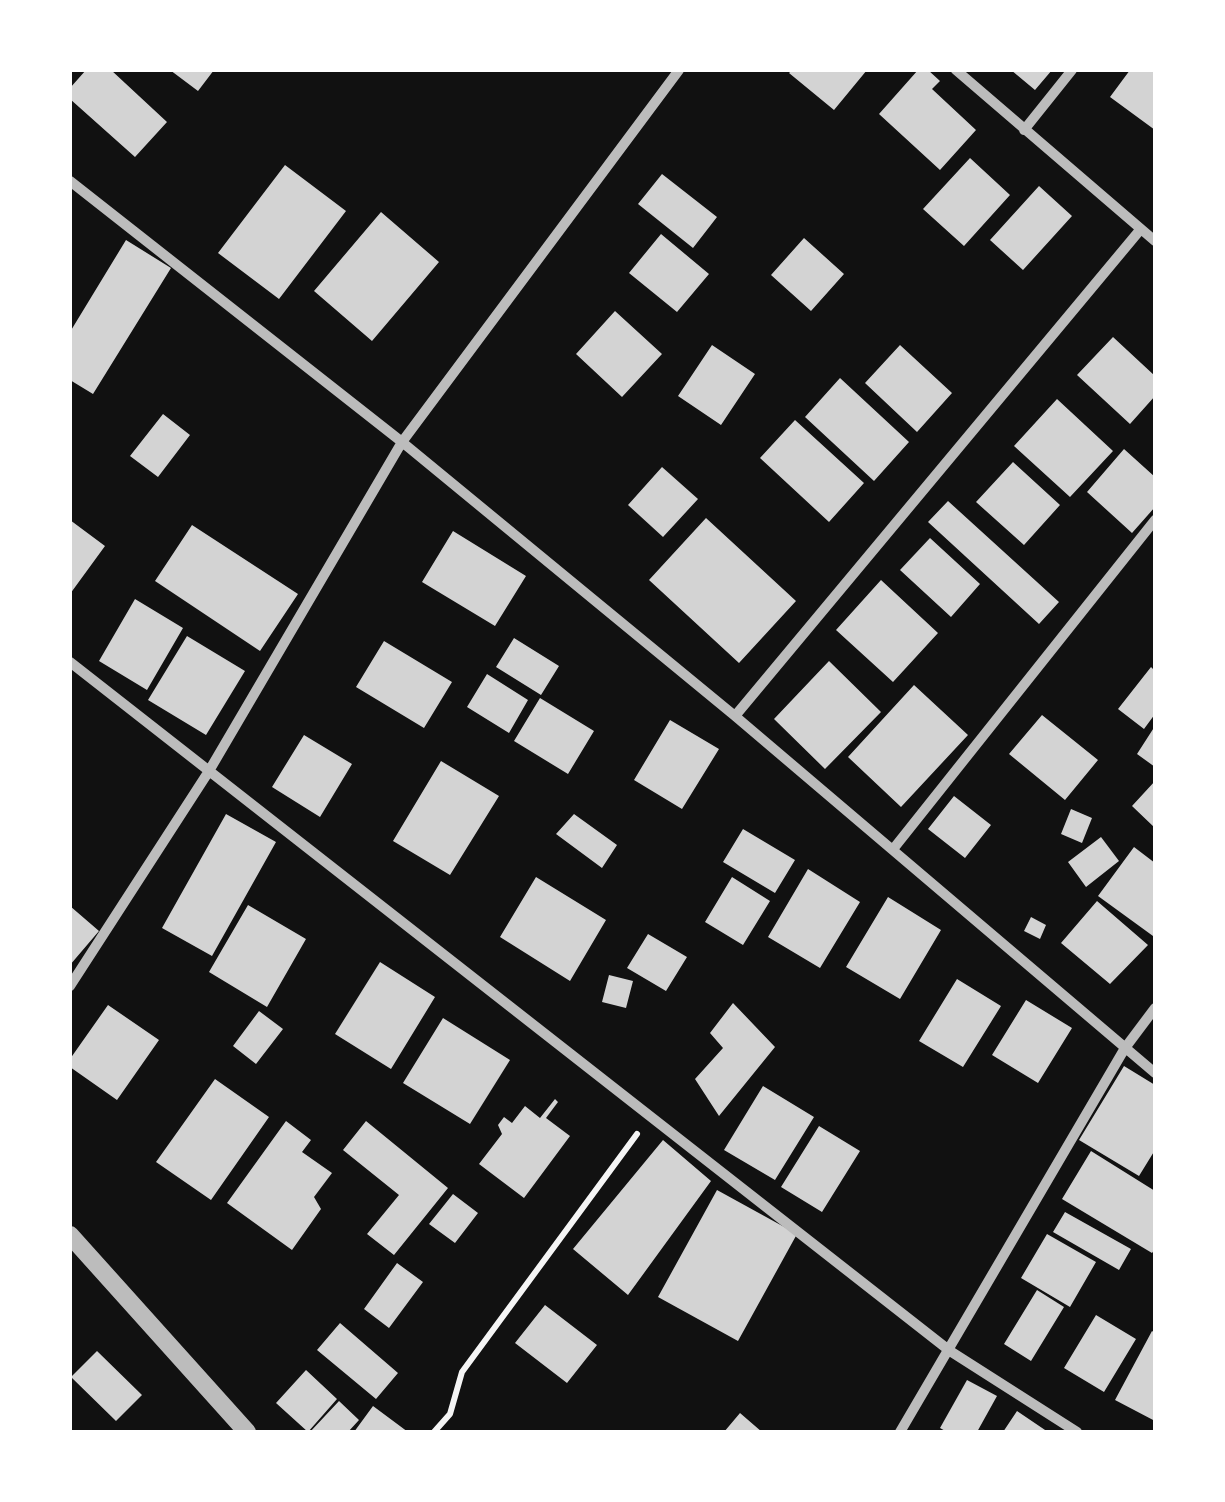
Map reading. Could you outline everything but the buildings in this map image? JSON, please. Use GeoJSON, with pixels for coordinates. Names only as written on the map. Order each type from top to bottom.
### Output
{"type":"FeatureCollection","features":[{"type":"Feature","properties":{"kind":"street"},"geometry":{"type":"LineString","coordinates":[[70,986],[209,771],[402,442],[679,70]]}},
{"type":"Feature","properties":{"kind":"street"},"geometry":{"type":"LineString","coordinates":[[956,70],[1155,241]]}},
{"type":"Feature","properties":{"kind":"street"},"geometry":{"type":"LineString","coordinates":[[1024,130],[1072,70]]}},
{"type":"Feature","properties":{"kind":"street"},"geometry":{"type":"LineString","coordinates":[[70,181],[402,442],[894,848],[1155,1072]]}},
{"type":"Feature","properties":{"kind":"street"},"geometry":{"type":"LineString","coordinates":[[735,716],[1140,230]]}},
{"type":"Feature","properties":{"kind":"street"},"geometry":{"type":"LineString","coordinates":[[894,848],[1155,520]]}},
{"type":"Feature","properties":{"kind":"street"},"geometry":{"type":"LineString","coordinates":[[70,662],[950,1351],[1077,1432]]}},
{"type":"Feature","properties":{"kind":"street"},"geometry":{"type":"LineString","coordinates":[[900,1432],[1125,1048],[1155,1008]]}},
{"type":"Feature","properties":{"kind":"street"},"geometry":{"type":"LineString","coordinates":[[70,1235],[247,1432]]}},
{"type":"Feature","properties":{"kind":"path"},"geometry":{"type":"LineString","coordinates":[[434,1432],[450,1414],[462,1372],[650,1116]]}}]}
